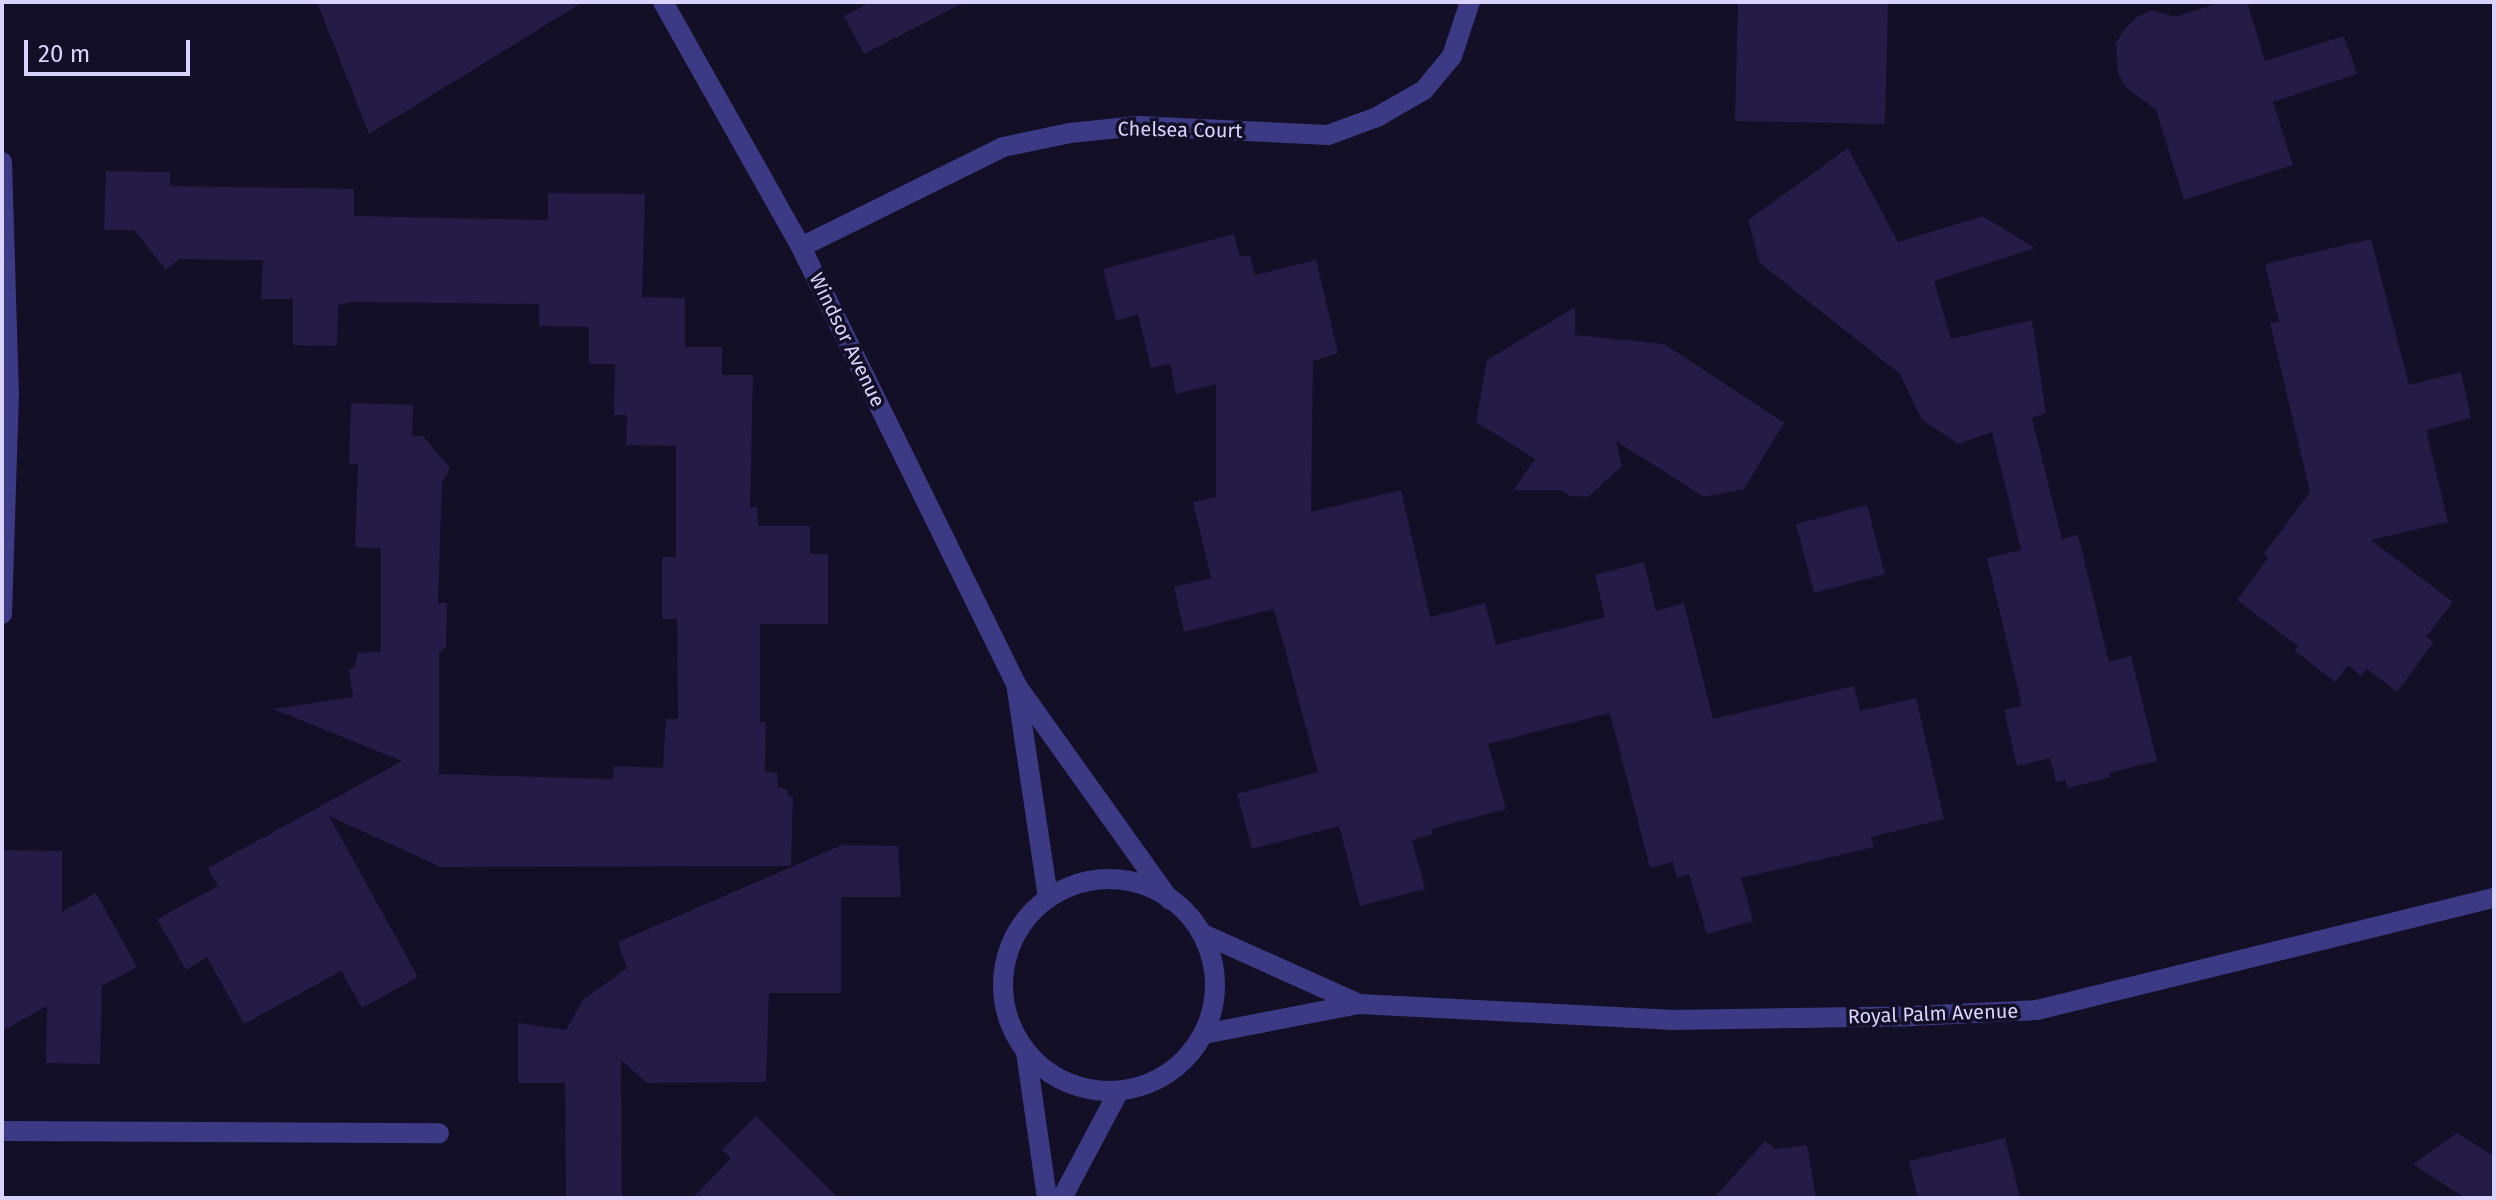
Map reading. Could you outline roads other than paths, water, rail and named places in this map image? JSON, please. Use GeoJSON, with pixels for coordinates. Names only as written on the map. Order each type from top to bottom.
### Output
{"type":"FeatureCollection","features":[{"type":"Feature","properties":{"kind":"street","name":"Windsor Avenue"},"geometry":{"type":"LineString","coordinates":[[663,2],[801,247],[1017,686],[1169,899]]}},
{"type":"Feature","properties":{"kind":"street","name":"Chelsea Court"},"geometry":{"type":"LineString","coordinates":[[801,247],[1003,147],[1070,133],[1138,126],[1328,135],[1377,117],[1424,90],[1452,56],[1470,2]]}},
{"type":"Feature","properties":{"kind":"street"},"geometry":{"type":"LineString","coordinates":[[2,162],[9,392],[2,614]]}},
{"type":"Feature","properties":{"kind":"street","name":"Windsor Avenue"},"geometry":{"type":"LineString","coordinates":[[1017,686],[1048,897]]}},
{"type":"Feature","properties":{"kind":"street"},"geometry":{"type":"LineString","coordinates":[[1115,879],[1149,886],[1180,905],[1201,933],[1214,966],[1214,1001],[1204,1034],[1182,1062],[1153,1082],[1119,1091],[1084,1089],[1052,1075],[1026,1052],[1009,1022],[1002,988],[1008,953],[1023,922],[1048,897],[1080,883],[1115,879]]}},
{"type":"Feature","properties":{"kind":"street","name":"Royal Palm Avenue"},"geometry":{"type":"LineString","coordinates":[[1204,1034],[1359,1004],[1670,1020],[1912,1016],[2037,1010],[2494,898]]}},
{"type":"Feature","properties":{"kind":"street","name":"Royal Palm Avenue"},"geometry":{"type":"LineString","coordinates":[[1201,933],[1359,1004]]}},
{"type":"Feature","properties":{"kind":"street"},"geometry":{"type":"LineString","coordinates":[[1026,1052],[1047,1198]]}},
{"type":"Feature","properties":{"kind":"street"},"geometry":{"type":"LineString","coordinates":[[1062,1198],[1119,1091]]}},
{"type":"Feature","properties":{"kind":"street"},"geometry":{"type":"LineString","coordinates":[[2,1131],[439,1133]]}}]}
